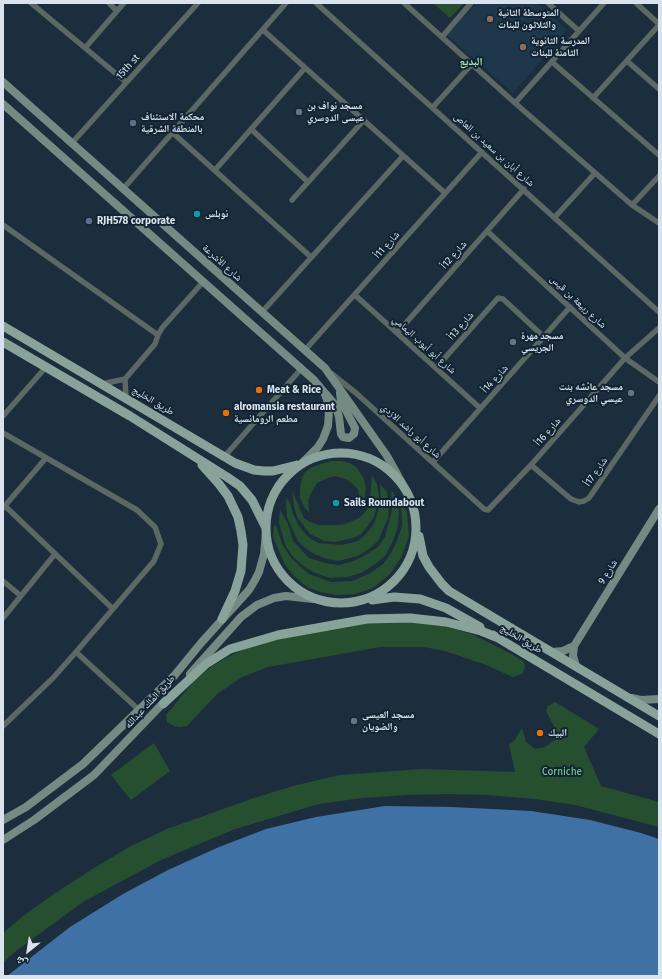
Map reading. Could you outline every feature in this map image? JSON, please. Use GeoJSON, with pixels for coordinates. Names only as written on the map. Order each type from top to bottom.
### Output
{"type":"FeatureCollection","features":[{"type":"Feature","properties":{"kind":"main road","name":"طريق الخليج"},"geometry":{"type":"LineString","coordinates":[[3,326],[224,457],[243,466],[264,471],[273,471],[300,464],[314,458],[334,453],[347,452],[374,460],[392,472],[402,483],[412,501],[423,556],[442,584],[454,594],[659,716]]}},
{"type":"Feature","properties":{"kind":"main road"},"geometry":{"type":"LineString","coordinates":[[3,342],[130,416],[240,486],[257,507],[266,530],[270,554],[279,572],[294,587],[314,599],[342,604],[360,601],[376,595],[387,588],[400,574],[408,562],[414,546],[416,523]]}},
{"type":"Feature","properties":{"kind":"main road"},"geometry":{"type":"LineString","coordinates":[[195,458],[228,496],[238,517],[242,531],[243,544],[241,570],[235,591],[222,619]]}},
{"type":"Feature","properties":{"kind":"main road"},"geometry":{"type":"LineString","coordinates":[[266,530],[268,507],[276,489],[300,464]]}},
{"type":"Feature","properties":{"kind":"main road","name":"طريق الخليج"},"geometry":{"type":"LineString","coordinates":[[360,601],[394,597],[407,598],[427,601],[446,608],[659,734]]}},
{"type":"Feature","properties":{"kind":"main road"},"geometry":{"type":"LineString","coordinates":[[163,704],[206,664],[230,649],[278,635],[367,619],[410,618],[446,622],[496,637]]}},
{"type":"Feature","properties":{"kind":"street"},"geometry":{"type":"LineString","coordinates":[[31,3],[126,82]]}},
{"type":"Feature","properties":{"kind":"street"},"geometry":{"type":"LineString","coordinates":[[109,3],[118,10]]}},
{"type":"Feature","properties":{"kind":"street"},"geometry":{"type":"LineString","coordinates":[[85,48],[124,3]]}},
{"type":"Feature","properties":{"kind":"street","name":"15th st"},"geometry":{"type":"LineString","coordinates":[[71,144],[198,3]]}},
{"type":"Feature","properties":{"kind":"street"},"geometry":{"type":"LineString","coordinates":[[123,189],[174,133],[286,3]]}},
{"type":"Feature","properties":{"kind":"street","name":"شارع أبان بن سعيد بن العاص"},"geometry":{"type":"LineString","coordinates":[[316,3],[659,312]]}},
{"type":"Feature","properties":{"kind":"street"},"geometry":{"type":"LineString","coordinates":[[404,3],[515,103],[632,205],[659,223]]}},
{"type":"Feature","properties":{"kind":"street"},"geometry":{"type":"LineString","coordinates":[[442,37],[471,3]]}},
{"type":"Feature","properties":{"kind":"street"},"geometry":{"type":"LineString","coordinates":[[548,3],[579,31]]}},
{"type":"Feature","properties":{"kind":"street"},"geometry":{"type":"LineString","coordinates":[[515,103],[604,3]]}},
{"type":"Feature","properties":{"kind":"street"},"geometry":{"type":"LineString","coordinates":[[593,98],[659,25],[636,3]]}},
{"type":"Feature","properties":{"kind":"street"},"geometry":{"type":"LineString","coordinates":[[263,30],[445,193]]}},
{"type":"Feature","properties":{"kind":"street"},"geometry":{"type":"LineString","coordinates":[[627,61],[659,90]]}},
{"type":"Feature","properties":{"kind":"street"},"geometry":{"type":"LineString","coordinates":[[552,62],[659,155]]}},
{"type":"Feature","properties":{"kind":"street"},"geometry":{"type":"LineString","coordinates":[[432,107],[472,64]]}},
{"type":"Feature","properties":{"kind":"street"},"geometry":{"type":"LineString","coordinates":[[215,170],[306,68]]}},
{"type":"Feature","properties":{"kind":"street","name":"شارع الأشرعة"},"geometry":{"type":"LineString","coordinates":[[3,82],[325,368],[387,456],[402,483]]}},
{"type":"Feature","properties":{"kind":"street"},"geometry":{"type":"LineString","coordinates":[[3,104],[314,380],[333,401],[339,417],[341,434],[343,437],[349,438],[354,434],[355,428],[341,401],[339,389]]}},
{"type":"Feature","properties":{"kind":"street"},"geometry":{"type":"LineString","coordinates":[[292,200],[364,120]]}},
{"type":"Feature","properties":{"kind":"street"},"geometry":{"type":"LineString","coordinates":[[251,129],[308,182]]}},
{"type":"Feature","properties":{"kind":"street"},"geometry":{"type":"LineString","coordinates":[[174,133],[311,257]]}},
{"type":"Feature","properties":{"kind":"street","name":"شارع 11أ"},"geometry":{"type":"LineString","coordinates":[[305,350],[482,152]]}},
{"type":"Feature","properties":{"kind":"street"},"geometry":{"type":"LineString","coordinates":[[262,312],[403,156]]}},
{"type":"Feature","properties":{"kind":"street"},"geometry":{"type":"LineString","coordinates":[[555,217],[595,173]]}},
{"type":"Feature","properties":{"kind":"street"},"geometry":{"type":"LineString","coordinates":[[632,205],[659,176]]}},
{"type":"Feature","properties":{"kind":"street","name":"شارع 12أ"},"geometry":{"type":"LineString","coordinates":[[397,333],[524,189]]}},
{"type":"Feature","properties":{"kind":"street"},"geometry":{"type":"LineString","coordinates":[[3,225],[158,335]]}},
{"type":"Feature","properties":{"kind":"street","name":"شارع ربيعة بن قيس"},"geometry":{"type":"LineString","coordinates":[[487,231],[625,358],[659,382]]}},
{"type":"Feature","properties":{"kind":"street"},"geometry":{"type":"LineString","coordinates":[[102,384],[125,379],[155,344],[162,328],[203,282]]}},
{"type":"Feature","properties":{"kind":"street","name":"شارع أبو أيوب اليمامي"},"geometry":{"type":"LineString","coordinates":[[355,295],[480,408]]}},
{"type":"Feature","properties":{"kind":"street","name":"شارع 13أ"},"geometry":{"type":"LineString","coordinates":[[436,368],[497,299],[500,298],[503,299],[544,337]]}},
{"type":"Feature","properties":{"kind":"street","name":"شارع 14أ"},"geometry":{"type":"LineString","coordinates":[[433,462],[570,308]]}},
{"type":"Feature","properties":{"kind":"street","name":"شارع 16أ"},"geometry":{"type":"LineString","coordinates":[[483,508],[486,510],[489,509],[531,465],[625,358],[659,328]]}},
{"type":"Feature","properties":{"kind":"street"},"geometry":{"type":"LineString","coordinates":[[3,416],[46,367]]}},
{"type":"Feature","properties":{"kind":"street","name":"شارع أبو راشد الازدي"},"geometry":{"type":"LineString","coordinates":[[325,368],[356,393],[483,508]]}},
{"type":"Feature","properties":{"kind":"street"},"geometry":{"type":"LineString","coordinates":[[224,457],[301,369]]}},
{"type":"Feature","properties":{"kind":"street"},"geometry":{"type":"LineString","coordinates":[[125,379],[126,398]]}},
{"type":"Feature","properties":{"kind":"street"},"geometry":{"type":"LineString","coordinates":[[300,464],[318,446],[326,432],[329,410],[324,392]]}},
{"type":"Feature","properties":{"kind":"street","name":"شارع 17أ"},"geometry":{"type":"LineString","coordinates":[[531,465],[570,499],[579,502],[584,501],[589,498],[659,396]]}},
{"type":"Feature","properties":{"kind":"street"},"geometry":{"type":"LineString","coordinates":[[3,433],[137,510],[155,527],[161,544],[154,560],[76,652],[53,678],[4,722]]}},
{"type":"Feature","properties":{"kind":"street"},"geometry":{"type":"LineString","coordinates":[[46,458],[4,507],[113,609]]}},
{"type":"Feature","properties":{"kind":"street","name":"شارع 9"},"geometry":{"type":"LineString","coordinates":[[574,646],[659,509]]}},
{"type":"Feature","properties":{"kind":"street","name":"طريق الملك عبدالله"},"geometry":{"type":"LineString","coordinates":[[3,820],[26,807],[83,764],[174,676],[256,580],[264,554],[266,530]]}},
{"type":"Feature","properties":{"kind":"street"},"geometry":{"type":"LineString","coordinates":[[3,618],[55,554]]}},
{"type":"Feature","properties":{"kind":"street"},"geometry":{"type":"LineString","coordinates":[[3,581],[21,596]]}},
{"type":"Feature","properties":{"kind":"street","name":"طريق الملك عبدالله"},"geometry":{"type":"LineString","coordinates":[[3,840],[34,820],[94,775],[163,704],[248,611],[261,602],[274,598],[286,596],[314,599]]}},
{"type":"Feature","properties":{"kind":"street"},"geometry":{"type":"LineString","coordinates":[[552,652],[564,651],[574,646]]}},
{"type":"Feature","properties":{"kind":"street"},"geometry":{"type":"LineString","coordinates":[[574,646],[573,656],[576,666]]}},
{"type":"Feature","properties":{"kind":"street"},"geometry":{"type":"LineString","coordinates":[[76,652],[139,710]]}},
{"type":"Feature","properties":{"kind":"street"},"geometry":{"type":"LineString","coordinates":[[628,697],[641,700],[659,700]]}},
{"type":"Feature","properties":{"kind":"shaded area"},"geometry":{"type":"Polygon","coordinates":[[[476,3],[537,3],[567,30],[513,93],[447,35],[476,3]]]}},
{"type":"Feature","properties":{"kind":"green space"},"geometry":{"type":"Polygon","coordinates":[[[433,3],[464,3],[450,18],[433,3]]]}},
{"type":"Feature","properties":{"kind":"green space"},"geometry":{"type":"Polygon","coordinates":[[[331,461],[350,463],[357,468],[363,477],[366,487],[364,503],[361,504],[358,489],[348,480],[336,476],[330,477],[317,483],[310,495],[308,501],[309,513],[304,507],[300,497],[302,478],[305,472],[312,467],[331,461]]]}},
{"type":"Feature","properties":{"kind":"green space"},"geometry":{"type":"Polygon","coordinates":[[[372,475],[377,484],[379,496],[377,507],[374,517],[360,535],[335,542],[324,541],[310,534],[297,517],[292,490],[304,518],[310,522],[319,525],[339,525],[359,518],[366,511],[370,502],[372,475]]]}},
{"type":"Feature","properties":{"kind":"green space"},"geometry":{"type":"Polygon","coordinates":[[[380,484],[387,492],[389,505],[388,518],[378,541],[369,549],[358,556],[338,561],[314,554],[298,541],[287,517],[287,498],[299,526],[308,537],[318,543],[342,545],[358,541],[374,524],[381,502],[380,484]]]}},
{"type":"Feature","properties":{"kind":"green space"},"geometry":{"type":"Polygon","coordinates":[[[391,490],[397,498],[399,511],[398,526],[393,541],[385,556],[361,573],[347,577],[330,578],[315,573],[294,558],[286,547],[279,523],[280,510],[288,524],[293,541],[309,558],[338,565],[351,562],[364,556],[378,547],[385,537],[392,511],[391,490]]]}},
{"type":"Feature","properties":{"kind":"green space"},"geometry":{"type":"Polygon","coordinates":[[[401,500],[407,513],[409,536],[402,556],[390,574],[373,588],[355,594],[337,595],[320,592],[307,587],[294,576],[285,565],[273,537],[274,524],[277,528],[282,544],[292,559],[309,574],[331,582],[352,581],[369,574],[383,564],[391,553],[402,526],[401,500]]]}},
{"type":"Feature","properties":{"kind":"green space"},"geometry":{"type":"Polygon","coordinates":[[[372,622],[422,622],[445,626],[474,635],[523,661],[525,665],[524,670],[522,674],[513,677],[486,665],[445,651],[424,647],[380,647],[268,667],[242,677],[217,694],[187,726],[174,726],[167,722],[166,715],[194,681],[212,666],[232,655],[253,645],[274,639],[372,622]]]}},
{"type":"Feature","properties":{"kind":"green space","name":"Corniche"},"geometry":{"type":"Polygon","coordinates":[[[555,702],[599,729],[584,747],[601,786],[659,802],[659,827],[575,805],[535,799],[487,795],[407,795],[362,798],[319,804],[235,829],[161,860],[83,902],[16,951],[3,963],[3,933],[23,916],[54,894],[131,846],[167,829],[254,798],[293,786],[340,775],[422,769],[515,772],[509,744],[514,741],[522,728],[526,742],[535,749],[545,747],[555,740],[554,726],[546,711],[548,706],[555,702]]]}},
{"type":"Feature","properties":{"kind":"green space"},"geometry":{"type":"Polygon","coordinates":[[[154,743],[170,771],[131,800],[111,775],[154,743]]]}},
{"type":"Feature","properties":{"kind":"water"},"geometry":{"type":"Polygon","coordinates":[[[385,806],[452,807],[531,811],[590,820],[659,839],[659,976],[7,976],[70,927],[123,894],[168,870],[219,847],[266,829],[316,817],[385,806]]]}},
{"type":"Feature","properties":{"kind":"place","name":"المتوسطة الثانية والثلاثون للبنات"},"geometry":{"type":"Point","coordinates":[490,19]}},
{"type":"Feature","properties":{"kind":"place","name":"المدرسة الثانوية الثامنة للبنات"},"geometry":{"type":"Point","coordinates":[523,47]}},
{"type":"Feature","properties":{"kind":"place","name":"مسجد نواف بن عيسى الدوسري"},"geometry":{"type":"Point","coordinates":[299,112]}},
{"type":"Feature","properties":{"kind":"place","name":"محكمة الاستئناف بالمنطقة الشرقية"},"geometry":{"type":"Point","coordinates":[133,123]}},
{"type":"Feature","properties":{"kind":"place","name":"نوبلس"},"geometry":{"type":"Point","coordinates":[197,214]}},
{"type":"Feature","properties":{"kind":"place","name":"RJH578 corporate"},"geometry":{"type":"Point","coordinates":[89,221]}},
{"type":"Feature","properties":{"kind":"place","name":"مسجد مهرة الجريسي"},"geometry":{"type":"Point","coordinates":[513,342]}},
{"type":"Feature","properties":{"kind":"place","name":"Meat & Rice"},"geometry":{"type":"Point","coordinates":[259,390]}},
{"type":"Feature","properties":{"kind":"place","name":"مسجد عائشه بنت عيسي الدوسري"},"geometry":{"type":"Point","coordinates":[631,393]}},
{"type":"Feature","properties":{"kind":"place","name":"alromansia restaurant مطعم الرومانسية"},"geometry":{"type":"Point","coordinates":[226,413]}},
{"type":"Feature","properties":{"kind":"place","name":"Sails Roundabout"},"geometry":{"type":"Point","coordinates":[336,503]}},
{"type":"Feature","properties":{"kind":"place","name":"مسجد العيسى والضويان"},"geometry":{"type":"Point","coordinates":[354,721]}},
{"type":"Feature","properties":{"kind":"place","name":"البيك"},"geometry":{"type":"Point","coordinates":[540,733]}},
{"type":"Feature","properties":{"kind":"district","name":"البديع"},"geometry":{"type":"Point","coordinates":[471,62]}}]}
